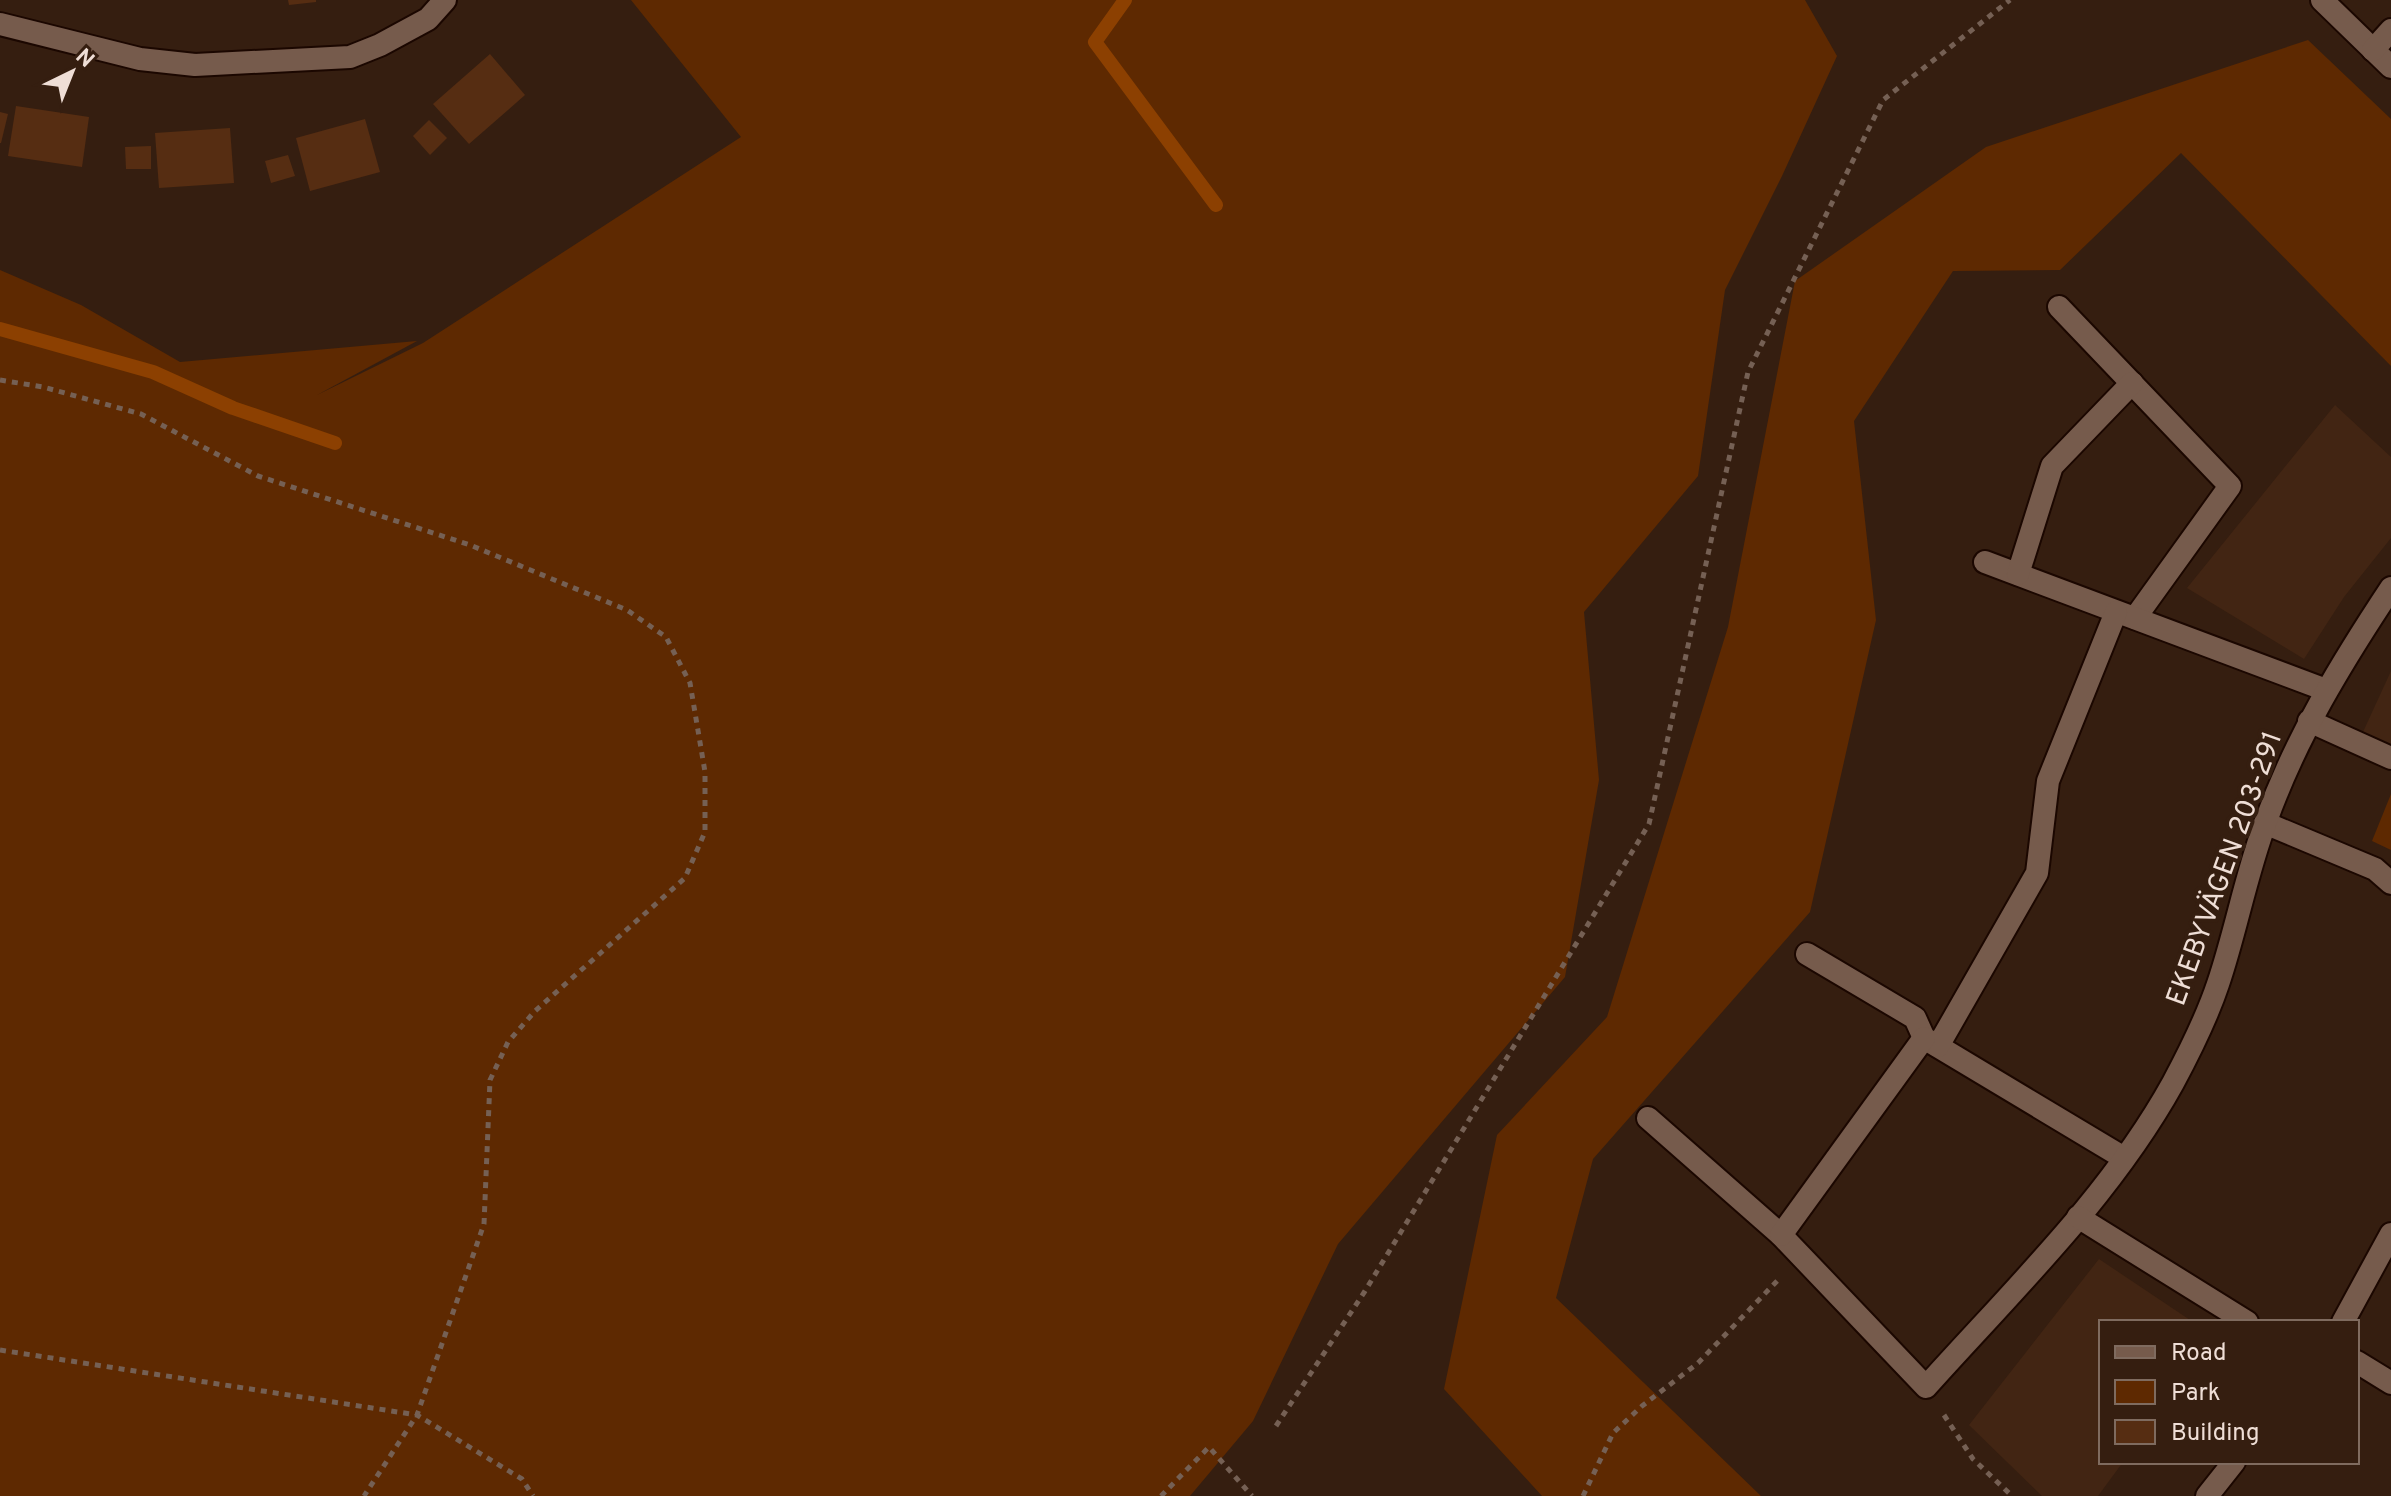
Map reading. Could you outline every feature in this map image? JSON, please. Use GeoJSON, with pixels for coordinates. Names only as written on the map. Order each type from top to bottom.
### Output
{"type":"FeatureCollection","features":[{"type":"Feature","properties":{"kind":"street"},"geometry":{"type":"LineString","coordinates":[[0,24],[140,59],[195,65],[350,57],[428,19],[445,0]]}},
{"type":"Feature","properties":{"kind":"street"},"geometry":{"type":"LineString","coordinates":[[2322,0],[2391,67]]}},
{"type":"Feature","properties":{"kind":"street"},"geometry":{"type":"LineString","coordinates":[[2373,50],[2391,30]]}},
{"type":"Feature","properties":{"kind":"street"},"geometry":{"type":"LineString","coordinates":[[1781,1235],[1931,1042],[2037,873],[2048,781],[2125,615],[2230,486],[2059,307]]}},
{"type":"Feature","properties":{"kind":"street"},"geometry":{"type":"LineString","coordinates":[[2018,574],[2052,466],[2132,383]]}},
{"type":"Feature","properties":{"kind":"street"},"geometry":{"type":"LineString","coordinates":[[1985,562],[2326,690]]}},
{"type":"Feature","properties":{"kind":"street","name":"EKEBYVÄGEN 203-291"},"geometry":{"type":"LineString","coordinates":[[1926,1387],[2078,1217],[2124,1158],[2173,1083],[2217,987],[2265,823],[2309,721],[2391,588]]}},
{"type":"Feature","properties":{"kind":"street"},"geometry":{"type":"LineString","coordinates":[[2309,721],[2391,758]]}},
{"type":"Feature","properties":{"kind":"street"},"geometry":{"type":"LineString","coordinates":[[2265,823],[2375,869],[2391,883]]}},
{"type":"Feature","properties":{"kind":"street"},"geometry":{"type":"LineString","coordinates":[[1807,954],[1915,1018],[1931,1042],[2124,1158]]}},
{"type":"Feature","properties":{"kind":"street"},"geometry":{"type":"LineString","coordinates":[[1648,1118],[1781,1235],[1926,1387]]}},
{"type":"Feature","properties":{"kind":"street"},"geometry":{"type":"LineString","coordinates":[[2078,1217],[2244,1320]]}},
{"type":"Feature","properties":{"kind":"street"},"geometry":{"type":"LineString","coordinates":[[2344,1320],[2391,1234]]}},
{"type":"Feature","properties":{"kind":"street"},"geometry":{"type":"LineString","coordinates":[[2359,1363],[2391,1383]]}},
{"type":"Feature","properties":{"kind":"street"},"geometry":{"type":"LineString","coordinates":[[2207,1496],[2232,1464]]}},
{"type":"Feature","properties":{"kind":"path"},"geometry":{"type":"LineString","coordinates":[[1276,1426],[1365,1291],[1649,824],[1748,372],[1883,100],[2010,0]]}},
{"type":"Feature","properties":{"kind":"path"},"geometry":{"type":"LineString","coordinates":[[0,380],[43,387],[141,414],[258,476],[470,545],[627,610],[666,637],[690,683],[705,772],[705,832],[685,878],[535,1011],[508,1042],[490,1080],[484,1224],[417,1415],[364,1496]]}},
{"type":"Feature","properties":{"kind":"path"},"geometry":{"type":"LineString","coordinates":[[1583,1496],[1613,1433],[1642,1406],[1698,1363],[1801,1255]]}},
{"type":"Feature","properties":{"kind":"path"},"geometry":{"type":"LineString","coordinates":[[0,1350],[417,1415],[522,1479],[533,1496]]}},
{"type":"Feature","properties":{"kind":"path"},"geometry":{"type":"LineString","coordinates":[[1926,1387],[1973,1459],[2012,1496]]}},
{"type":"Feature","properties":{"kind":"path"},"geometry":{"type":"LineString","coordinates":[[1161,1496],[1209,1447],[1252,1496]]}},
{"type":"Feature","properties":{"kind":"shaded area"},"geometry":{"type":"Polygon","coordinates":[[[2335,405],[2391,457],[2391,538],[2344,597],[2304,659],[2187,588],[2335,405]]]}},
{"type":"Feature","properties":{"kind":"shaded area"},"geometry":{"type":"Polygon","coordinates":[[[2391,671],[2391,745],[2363,732],[2391,671]]]}},
{"type":"Feature","properties":{"kind":"shaded area"},"geometry":{"type":"Polygon","coordinates":[[[2099,1259],[2190,1320],[2099,1320],[2099,1464],[2122,1464],[2098,1496],[2042,1496],[1969,1425],[2099,1259]]]}},
{"type":"Feature","properties":{"kind":"green space"},"geometry":{"type":"Polygon","coordinates":[[[631,0],[1805,0],[1837,56],[1725,290],[1698,476],[1584,612],[1599,780],[1565,977],[1338,1244],[1253,1421],[1190,1496],[0,1496],[0,270],[81,305],[180,362],[417,341],[317,395],[423,343],[741,137],[631,0]]]}},
{"type":"Feature","properties":{"kind":"green space"},"geometry":{"type":"Polygon","coordinates":[[[2308,40],[2391,119],[2391,366],[2181,153],[2060,270],[1953,271],[1854,421],[1876,620],[1810,912],[1593,1159],[1556,1298],[1761,1496],[1542,1496],[1444,1389],[1497,1135],[1607,1017],[1728,627],[1795,281],[1986,147],[2308,40]]]}},
{"type":"Feature","properties":{"kind":"green space"},"geometry":{"type":"Polygon","coordinates":[[[2391,794],[2391,850],[2372,841],[2391,794]]]}},
{"type":"Feature","properties":{"kind":"building"},"geometry":{"type":"Polygon","coordinates":[[[288,0],[316,0],[316,2],[289,5],[288,0]]]}},
{"type":"Feature","properties":{"kind":"building"},"geometry":{"type":"Polygon","coordinates":[[[490,54],[525,95],[469,144],[433,104],[490,54]]]}},
{"type":"Feature","properties":{"kind":"building"},"geometry":{"type":"Polygon","coordinates":[[[16,106],[89,117],[82,167],[8,156],[16,106]]]}},
{"type":"Feature","properties":{"kind":"building"},"geometry":{"type":"Polygon","coordinates":[[[0,112],[8,114],[1,143],[0,143],[0,112]]]}},
{"type":"Feature","properties":{"kind":"building"},"geometry":{"type":"Polygon","coordinates":[[[365,119],[380,172],[310,191],[296,138],[365,119]]]}},
{"type":"Feature","properties":{"kind":"building"},"geometry":{"type":"Polygon","coordinates":[[[429,120],[447,138],[430,155],[413,136],[429,120]]]}},
{"type":"Feature","properties":{"kind":"building"},"geometry":{"type":"Polygon","coordinates":[[[230,128],[234,183],[159,188],[155,133],[230,128]]]}},
{"type":"Feature","properties":{"kind":"building"},"geometry":{"type":"Polygon","coordinates":[[[151,146],[151,169],[126,169],[125,147],[151,146]]]}},
{"type":"Feature","properties":{"kind":"building"},"geometry":{"type":"Polygon","coordinates":[[[288,155],[295,176],[271,183],[265,161],[288,155]]]}},
{"type":"Feature","properties":{"kind":"waterway"},"geometry":{"type":"LineString","coordinates":[[1125,0],[1095,42],[1216,205]]}},
{"type":"Feature","properties":{"kind":"waterway"},"geometry":{"type":"LineString","coordinates":[[0,329],[153,372],[233,408],[335,443]]}}]}
